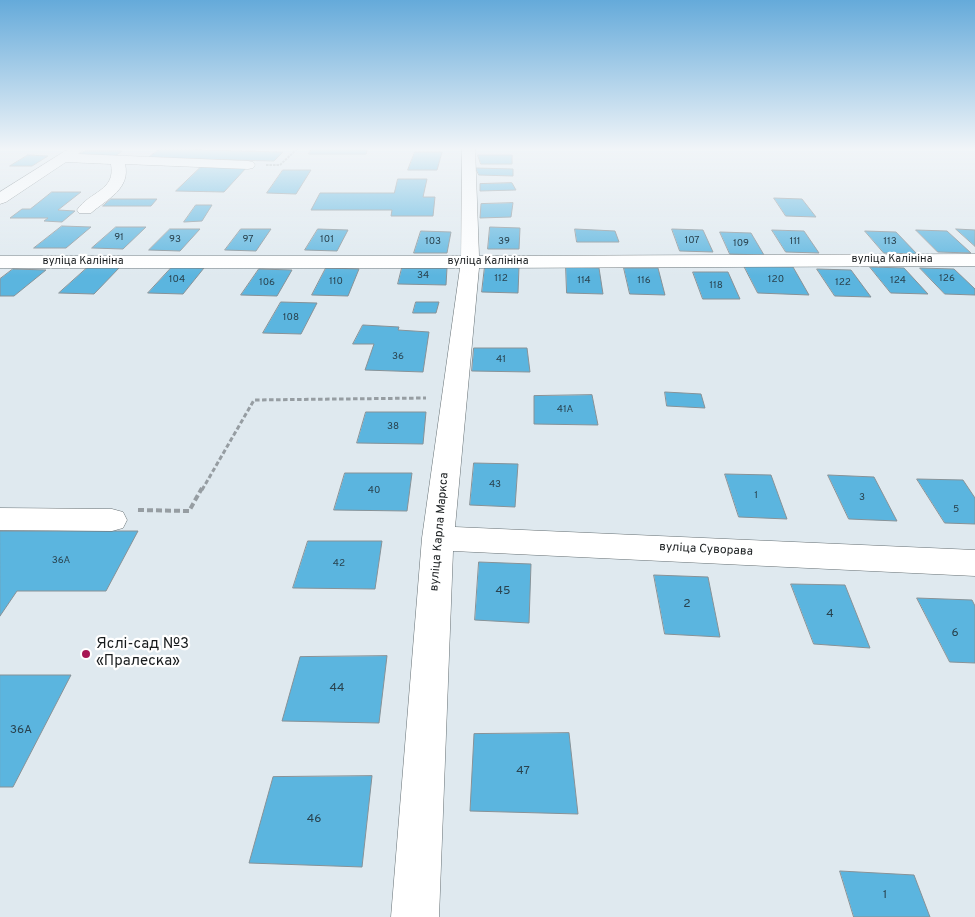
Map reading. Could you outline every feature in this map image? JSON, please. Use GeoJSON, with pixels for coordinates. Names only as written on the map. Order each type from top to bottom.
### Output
{"type":"FeatureCollection","features":[{"type":"Feature","properties":{"kind":"street"},"geometry":{"type":"LineString","coordinates":[[0,199],[12,191]]}},
{"type":"Feature","properties":{"kind":"street"},"geometry":{"type":"LineString","coordinates":[[85,210],[109,191]]}},
{"type":"Feature","properties":{"kind":"street","name":"вуліца Карла Маркса"},"geometry":{"type":"LineString","coordinates":[[414,917],[438,538],[470,262],[469,191]]}},
{"type":"Feature","properties":{"kind":"street","name":"вуліца Калініна"},"geometry":{"type":"LineString","coordinates":[[0,262],[975,260]]}},
{"type":"Feature","properties":{"kind":"street"},"geometry":{"type":"LineString","coordinates":[[0,519],[120,515]]}},
{"type":"Feature","properties":{"kind":"street","name":"вуліца Суворава"},"geometry":{"type":"LineString","coordinates":[[438,538],[975,563]]}},
{"type":"Feature","properties":{"kind":"path"},"geometry":{"type":"LineString","coordinates":[[120,515],[189,511],[254,400],[454,398]]}},
{"type":"Feature","properties":{"kind":"building"},"geometry":{"type":"Polygon","coordinates":[[[176,191],[225,191],[224,192],[176,191]]]}},
{"type":"Feature","properties":{"kind":"building"},"geometry":{"type":"Polygon","coordinates":[[[269,191],[298,191],[296,194],[267,193],[269,191]]]}},
{"type":"Feature","properties":{"kind":"building"},"geometry":{"type":"Polygon","coordinates":[[[395,191],[424,191],[423,197],[435,197],[433,216],[391,216],[392,210],[311,210],[320,193],[394,193],[395,191]]]}},
{"type":"Feature","properties":{"kind":"building"},"geometry":{"type":"Polygon","coordinates":[[[52,192],[81,192],[58,210],[75,211],[62,222],[44,221],[48,218],[10,218],[22,209],[30,209],[52,192]]]}},
{"type":"Feature","properties":{"kind":"building"},"geometry":{"type":"Polygon","coordinates":[[[774,198],[802,199],[816,217],[786,216],[774,198]]]}},
{"type":"Feature","properties":{"kind":"building"},"geometry":{"type":"Polygon","coordinates":[[[111,199],[157,199],[151,206],[103,206],[111,199]]]}},
{"type":"Feature","properties":{"kind":"building"},"geometry":{"type":"Polygon","coordinates":[[[513,203],[511,217],[480,218],[481,204],[513,203]]]}},
{"type":"Feature","properties":{"kind":"building"},"geometry":{"type":"Polygon","coordinates":[[[196,205],[212,205],[202,221],[184,222],[196,205]]]}},
{"type":"Feature","properties":{"kind":"building"},"geometry":{"type":"Polygon","coordinates":[[[62,226],[91,227],[66,248],[34,248],[62,226]]]}},
{"type":"Feature","properties":{"kind":"building"},"geometry":{"type":"Polygon","coordinates":[[[116,227],[146,227],[123,249],[92,248],[116,227]]]}},
{"type":"Feature","properties":{"kind":"building"},"geometry":{"type":"Polygon","coordinates":[[[490,227],[520,228],[519,249],[488,249],[490,227]]]}},
{"type":"Feature","properties":{"kind":"building"},"geometry":{"type":"Polygon","coordinates":[[[170,229],[200,229],[180,251],[149,250],[170,229]]]}},
{"type":"Feature","properties":{"kind":"building"},"geometry":{"type":"Polygon","coordinates":[[[241,229],[271,229],[256,251],[225,250],[241,229]]]}},
{"type":"Feature","properties":{"kind":"building"},"geometry":{"type":"Polygon","coordinates":[[[318,229],[348,230],[337,251],[305,250],[318,229]]]}},
{"type":"Feature","properties":{"kind":"building"},"geometry":{"type":"Polygon","coordinates":[[[575,229],[615,231],[619,242],[577,242],[575,229]]]}},
{"type":"Feature","properties":{"kind":"building"},"geometry":{"type":"Polygon","coordinates":[[[672,229],[703,230],[713,252],[680,251],[672,229]]]}},
{"type":"Feature","properties":{"kind":"building"},"geometry":{"type":"Polygon","coordinates":[[[956,229],[975,230],[975,246],[956,229]]]}},
{"type":"Feature","properties":{"kind":"building"},"geometry":{"type":"Polygon","coordinates":[[[772,230],[804,231],[819,253],[786,252],[772,230]]]}},
{"type":"Feature","properties":{"kind":"building"},"geometry":{"type":"Polygon","coordinates":[[[916,230],[947,231],[971,253],[938,252],[916,230]]]}},
{"type":"Feature","properties":{"kind":"building"},"geometry":{"type":"Polygon","coordinates":[[[421,231],[451,232],[447,253],[414,253],[421,231]]]}},
{"type":"Feature","properties":{"kind":"building"},"geometry":{"type":"Polygon","coordinates":[[[865,231],[896,232],[917,254],[884,253],[865,231]]]}},
{"type":"Feature","properties":{"kind":"building"},"geometry":{"type":"Polygon","coordinates":[[[720,232],[751,233],[764,255],[730,254],[720,232]]]}},
{"type":"Feature","properties":{"kind":"building"},"geometry":{"type":"Polygon","coordinates":[[[485,266],[519,267],[518,293],[482,292],[485,266]]]}},
{"type":"Feature","properties":{"kind":"building"},"geometry":{"type":"Polygon","coordinates":[[[744,266],[793,267],[809,295],[758,293],[744,266]]]}},
{"type":"Feature","properties":{"kind":"building"},"geometry":{"type":"Polygon","coordinates":[[[88,267],[120,267],[94,294],[59,293],[88,267]]]}},
{"type":"Feature","properties":{"kind":"building"},"geometry":{"type":"Polygon","coordinates":[[[172,267],[204,268],[183,294],[148,293],[172,267]]]}},
{"type":"Feature","properties":{"kind":"building"},"geometry":{"type":"Polygon","coordinates":[[[566,267],[599,268],[603,294],[567,293],[566,267]]]}},
{"type":"Feature","properties":{"kind":"building"},"geometry":{"type":"Polygon","coordinates":[[[870,267],[904,268],[928,294],[891,293],[870,267]]]}},
{"type":"Feature","properties":{"kind":"building"},"geometry":{"type":"Polygon","coordinates":[[[326,268],[359,269],[348,296],[312,295],[326,268]]]}},
{"type":"Feature","properties":{"kind":"building"},"geometry":{"type":"Polygon","coordinates":[[[402,268],[447,268],[446,285],[398,284],[402,268]]]}},
{"type":"Feature","properties":{"kind":"building"},"geometry":{"type":"Polygon","coordinates":[[[624,268],[658,268],[665,295],[630,294],[624,268]]]}},
{"type":"Feature","properties":{"kind":"building"},"geometry":{"type":"Polygon","coordinates":[[[920,268],[954,269],[975,289],[975,295],[945,294],[920,268]]]}},
{"type":"Feature","properties":{"kind":"building"},"geometry":{"type":"Polygon","coordinates":[[[13,269],[46,270],[14,296],[0,296],[0,279],[13,269]]]}},
{"type":"Feature","properties":{"kind":"building"},"geometry":{"type":"Polygon","coordinates":[[[259,269],[292,270],[277,296],[241,295],[259,269]]]}},
{"type":"Feature","properties":{"kind":"building"},"geometry":{"type":"Polygon","coordinates":[[[817,269],[851,270],[871,297],[835,296],[817,269]]]}},
{"type":"Feature","properties":{"kind":"building"},"geometry":{"type":"Polygon","coordinates":[[[693,272],[728,272],[740,299],[703,299],[693,272]]]}},
{"type":"Feature","properties":{"kind":"building"},"geometry":{"type":"Polygon","coordinates":[[[281,302],[317,303],[301,334],[263,333],[281,302]]]}},
{"type":"Feature","properties":{"kind":"building"},"geometry":{"type":"Polygon","coordinates":[[[416,302],[439,302],[436,313],[413,313],[416,302]]]}},
{"type":"Feature","properties":{"kind":"building"},"geometry":{"type":"Polygon","coordinates":[[[363,325],[399,327],[398,330],[429,332],[423,372],[365,370],[374,344],[353,344],[363,325]]]}},
{"type":"Feature","properties":{"kind":"building"},"geometry":{"type":"Polygon","coordinates":[[[474,348],[527,348],[530,372],[472,371],[474,348]]]}},
{"type":"Feature","properties":{"kind":"building"},"geometry":{"type":"Polygon","coordinates":[[[665,392],[701,394],[705,408],[667,406],[665,392]]]}},
{"type":"Feature","properties":{"kind":"building"},"geometry":{"type":"Polygon","coordinates":[[[592,395],[598,425],[534,424],[534,396],[592,395]]]}},
{"type":"Feature","properties":{"kind":"building"},"geometry":{"type":"Polygon","coordinates":[[[366,412],[426,412],[423,444],[357,443],[366,412]]]}},
{"type":"Feature","properties":{"kind":"building"},"geometry":{"type":"Polygon","coordinates":[[[474,463],[518,464],[515,507],[470,505],[474,463]]]}},
{"type":"Feature","properties":{"kind":"building"},"geometry":{"type":"Polygon","coordinates":[[[345,473],[412,473],[407,511],[334,510],[345,473]]]}},
{"type":"Feature","properties":{"kind":"building"},"geometry":{"type":"Polygon","coordinates":[[[725,474],[771,475],[787,519],[739,517],[725,474]]]}},
{"type":"Feature","properties":{"kind":"building"},"geometry":{"type":"Polygon","coordinates":[[[828,475],[874,477],[897,521],[849,519],[828,475]]]}},
{"type":"Feature","properties":{"kind":"building"},"geometry":{"type":"Polygon","coordinates":[[[917,479],[963,480],[975,498],[975,524],[945,523],[917,479]]]}},
{"type":"Feature","properties":{"kind":"building"},"geometry":{"type":"Polygon","coordinates":[[[0,531],[138,531],[106,591],[17,591],[0,616],[0,531]]]}},
{"type":"Feature","properties":{"kind":"building"},"geometry":{"type":"Polygon","coordinates":[[[308,541],[382,541],[375,589],[293,588],[308,541]]]}},
{"type":"Feature","properties":{"kind":"building"},"geometry":{"type":"Polygon","coordinates":[[[479,562],[531,564],[529,623],[475,620],[479,562]]]}},
{"type":"Feature","properties":{"kind":"building"},"geometry":{"type":"Polygon","coordinates":[[[654,575],[708,577],[720,637],[665,634],[654,575]]]}},
{"type":"Feature","properties":{"kind":"building"},"geometry":{"type":"Polygon","coordinates":[[[791,584],[845,585],[870,648],[814,644],[791,584]]]}},
{"type":"Feature","properties":{"kind":"building"},"geometry":{"type":"Polygon","coordinates":[[[917,598],[972,600],[975,606],[975,663],[950,662],[917,598]]]}},
{"type":"Feature","properties":{"kind":"building"},"geometry":{"type":"Polygon","coordinates":[[[387,656],[379,723],[282,721],[300,657],[387,656]]]}},
{"type":"Feature","properties":{"kind":"building"},"geometry":{"type":"Polygon","coordinates":[[[0,675],[71,675],[13,787],[0,787],[0,675]]]}},
{"type":"Feature","properties":{"kind":"building"},"geometry":{"type":"Polygon","coordinates":[[[569,733],[578,814],[470,811],[474,734],[569,733]]]}},
{"type":"Feature","properties":{"kind":"building"},"geometry":{"type":"Polygon","coordinates":[[[372,776],[362,867],[249,863],[273,777],[372,776]]]}},
{"type":"Feature","properties":{"kind":"building"},"geometry":{"type":"Polygon","coordinates":[[[840,871],[914,875],[930,917],[854,917],[840,871]]]}},
{"type":"Feature","properties":{"kind":"place","name":"Яслі-сад №3 «Пралеска»"},"geometry":{"type":"Point","coordinates":[86,654]}}]}
